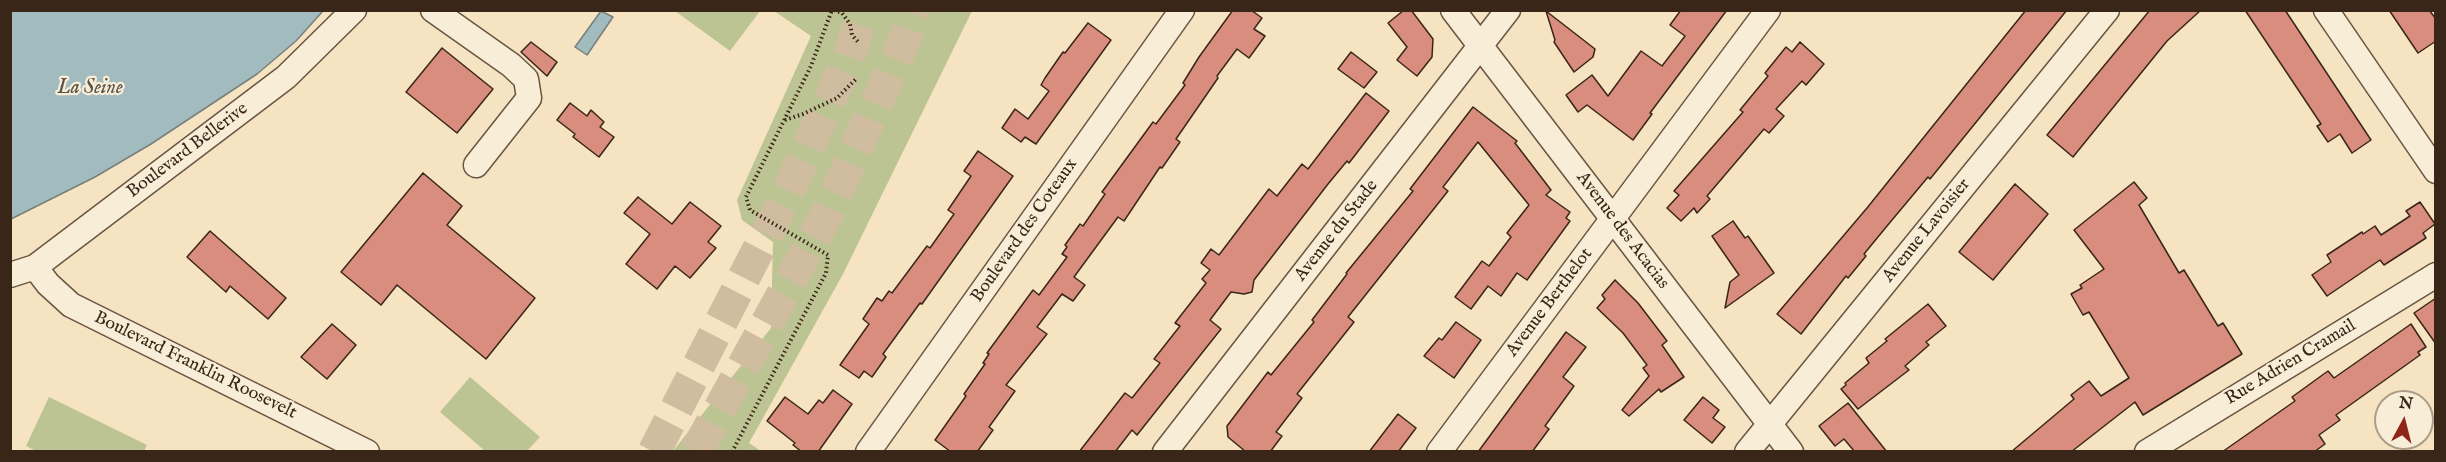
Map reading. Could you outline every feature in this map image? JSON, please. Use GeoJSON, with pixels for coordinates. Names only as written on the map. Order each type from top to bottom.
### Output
{"type":"FeatureCollection","features":[{"type":"Feature","properties":{"kind":"street","name":"Boulevard Bellerive"},"geometry":{"type":"LineString","coordinates":[[10,275],[35,267],[286,77],[354,10]]}},
{"type":"Feature","properties":{"kind":"street"},"geometry":{"type":"LineString","coordinates":[[433,10],[511,65],[526,79],[529,98],[476,165]]}},
{"type":"Feature","properties":{"kind":"street","name":"Boulevard des Coteaux"},"geometry":{"type":"LineString","coordinates":[[868,452],[1182,10]]}},
{"type":"Feature","properties":{"kind":"street","name":"Avenue des Acacias"},"geometry":{"type":"LineString","coordinates":[[1453,10],[1791,452]]}},
{"type":"Feature","properties":{"kind":"street","name":"Avenue du Stade"},"geometry":{"type":"LineString","coordinates":[[1165,452],[1508,10]]}},
{"type":"Feature","properties":{"kind":"street","name":"Avenue Berthelot"},"geometry":{"type":"LineString","coordinates":[[1439,452],[1768,10]]}},
{"type":"Feature","properties":{"kind":"street"},"geometry":{"type":"LineString","coordinates":[[2326,10],[2436,171]]}},
{"type":"Feature","properties":{"kind":"street","name":"Avenue Lavoisier"},"geometry":{"type":"LineString","coordinates":[[1747,452],[2085,38],[2103,12]]}},
{"type":"Feature","properties":{"kind":"street","name":"Boulevard Franklin Roosevelt"},"geometry":{"type":"LineString","coordinates":[[35,267],[48,284],[71,304],[367,452]]}},
{"type":"Feature","properties":{"kind":"street","name":"Rue Adrien Cramail"},"geometry":{"type":"LineString","coordinates":[[2147,452],[2436,275]]}},
{"type":"Feature","properties":{"kind":"path"},"geometry":{"type":"LineString","coordinates":[[732,452],[826,273],[828,255],[750,210],[746,197],[811,66],[833,10],[842,13],[850,24],[852,35],[859,43]]}},
{"type":"Feature","properties":{"kind":"path"},"geometry":{"type":"LineString","coordinates":[[784,120],[837,98],[857,78]]}},
{"type":"Feature","properties":{"kind":"green space"},"geometry":{"type":"Polygon","coordinates":[[[675,11],[760,11],[730,51],[675,11]]]}},
{"type":"Feature","properties":{"kind":"green space"},"geometry":{"type":"Polygon","coordinates":[[[774,11],[972,11],[843,274],[749,443],[761,451],[673,451],[771,328],[773,242],[742,220],[737,200],[811,36],[774,11]]]}},
{"type":"Feature","properties":{"kind":"green space"},"geometry":{"type":"Polygon","coordinates":[[[470,377],[540,437],[527,451],[485,451],[440,412],[470,377]]]}},
{"type":"Feature","properties":{"kind":"green space"},"geometry":{"type":"Polygon","coordinates":[[[49,397],[147,445],[144,451],[38,452],[26,446],[49,397]]]}},
{"type":"Feature","properties":{"kind":"water","name":"La Seine"},"geometry":{"type":"Polygon","coordinates":[[[11,10],[323,11],[296,41],[257,74],[151,144],[95,177],[11,219],[11,10]]]}},
{"type":"Feature","properties":{"kind":"water"},"geometry":{"type":"Polygon","coordinates":[[[601,11],[613,17],[587,55],[575,47],[601,11]]]}},
{"type":"Feature","properties":{"kind":"building"},"geometry":{"type":"Polygon","coordinates":[[[1233,10],[1251,10],[1262,18],[1254,29],[1265,36],[1249,58],[1237,49],[1176,139],[1180,142],[1162,168],[1160,167],[1124,221],[1118,217],[1074,277],[1085,285],[1073,301],[1062,294],[1037,327],[1047,334],[1006,385],[1015,391],[989,427],[993,430],[977,452],[951,452],[935,440],[966,396],[964,394],[985,364],[983,363],[989,354],[987,353],[1033,290],[1039,295],[1067,257],[1062,254],[1067,247],[1065,245],[1080,224],[1083,226],[1105,194],[1102,192],[1153,122],[1156,124],[1185,85],[1183,83],[1199,57],[1233,10]]]}},
{"type":"Feature","properties":{"kind":"building"},"geometry":{"type":"Polygon","coordinates":[[[1404,10],[1411,10],[1433,39],[1432,57],[1417,76],[1397,60],[1407,47],[1388,23],[1404,10]]]}},
{"type":"Feature","properties":{"kind":"building"},"geometry":{"type":"Polygon","coordinates":[[[1681,10],[1727,10],[1650,113],[1652,114],[1633,140],[1587,105],[1578,112],[1566,95],[1592,75],[1608,96],[1641,51],[1662,66],[1685,36],[1670,25],[1681,10]]]}},
{"type":"Feature","properties":{"kind":"building"},"geometry":{"type":"Polygon","coordinates":[[[2026,10],[2067,10],[1930,179],[1928,177],[1864,254],[1866,256],[1848,278],[1846,276],[1801,334],[1777,314],[1867,208],[2026,10]]]}},
{"type":"Feature","properties":{"kind":"building"},"geometry":{"type":"Polygon","coordinates":[[[2150,10],[2201,10],[2167,41],[2073,157],[2047,135],[2150,10]]]}},
{"type":"Feature","properties":{"kind":"building"},"geometry":{"type":"Polygon","coordinates":[[[2245,10],[2285,10],[2371,140],[2352,153],[2340,134],[2328,142],[2317,126],[2321,124],[2245,10]]]}},
{"type":"Feature","properties":{"kind":"building"},"geometry":{"type":"Polygon","coordinates":[[[2389,10],[2429,10],[2436,19],[2436,41],[2418,53],[2389,10]]]}},
{"type":"Feature","properties":{"kind":"building"},"geometry":{"type":"Polygon","coordinates":[[[1546,11],[1595,49],[1593,57],[1574,72],[1554,42],[1546,11]]]}},
{"type":"Feature","properties":{"kind":"building"},"geometry":{"type":"Polygon","coordinates":[[[1088,23],[1111,40],[1036,144],[1025,137],[1021,142],[1002,128],[1015,109],[1028,119],[1049,91],[1041,85],[1045,78],[1063,52],[1065,53],[1088,23]]]}},
{"type":"Feature","properties":{"kind":"building"},"geometry":{"type":"Polygon","coordinates":[[[531,42],[557,62],[547,76],[521,52],[531,42]]]}},
{"type":"Feature","properties":{"kind":"building"},"geometry":{"type":"Polygon","coordinates":[[[1800,42],[1824,64],[1806,85],[1802,81],[1776,109],[1784,116],[1769,133],[1764,129],[1707,196],[1710,199],[1697,213],[1694,208],[1681,221],[1667,208],[1679,195],[1674,191],[1743,112],[1740,110],[1768,76],[1765,73],[1786,47],[1792,52],[1800,42]]]}},
{"type":"Feature","properties":{"kind":"building"},"geometry":{"type":"Polygon","coordinates":[[[442,48],[493,89],[457,133],[406,92],[442,48]]]}},
{"type":"Feature","properties":{"kind":"building"},"geometry":{"type":"Polygon","coordinates":[[[1351,52],[1377,72],[1364,88],[1338,69],[1351,52]]]}},
{"type":"Feature","properties":{"kind":"building"},"geometry":{"type":"Polygon","coordinates":[[[1366,93],[1389,111],[1349,163],[1347,161],[1328,184],[1254,280],[1252,292],[1244,294],[1231,292],[1210,320],[1221,329],[1137,435],[1132,430],[1115,452],[1079,452],[1125,393],[1132,398],[1160,363],[1154,359],[1180,326],[1175,323],[1206,283],[1202,279],[1210,270],[1201,263],[1211,249],[1219,255],[1269,189],[1277,196],[1302,164],[1308,169],[1366,93]]]}},
{"type":"Feature","properties":{"kind":"building"},"geometry":{"type":"Polygon","coordinates":[[[570,103],[587,116],[591,110],[604,122],[600,127],[614,137],[599,157],[573,137],[575,134],[557,120],[570,103]]]}},
{"type":"Feature","properties":{"kind":"building"},"geometry":{"type":"Polygon","coordinates":[[[1473,107],[1517,141],[1515,143],[1551,190],[1546,195],[1570,212],[1566,218],[1570,221],[1527,280],[1517,273],[1501,296],[1488,286],[1471,309],[1455,297],[1482,261],[1489,266],[1511,237],[1507,233],[1529,205],[1478,142],[1443,187],[1448,191],[1348,317],[1354,322],[1297,394],[1302,398],[1276,432],[1282,436],[1270,452],[1246,452],[1228,437],[1227,426],[1268,372],[1271,375],[1314,322],[1312,320],[1346,273],[1413,191],[1410,189],[1473,107]]]}},
{"type":"Feature","properties":{"kind":"building"},"geometry":{"type":"Polygon","coordinates":[[[978,151],[1013,176],[922,304],[920,303],[883,354],[886,357],[872,377],[864,371],[859,378],[840,365],[869,324],[863,319],[877,298],[882,301],[889,291],[892,293],[927,246],[930,248],[954,214],[948,210],[971,176],[964,171],[978,151]]]}},
{"type":"Feature","properties":{"kind":"building"},"geometry":{"type":"Polygon","coordinates":[[[423,173],[462,206],[447,225],[535,298],[486,359],[397,285],[381,305],[341,272],[423,173]]]}},
{"type":"Feature","properties":{"kind":"building"},"geometry":{"type":"Polygon","coordinates":[[[2134,182],[2147,198],[2139,205],[2179,273],[2184,270],[2218,326],[2223,323],[2242,354],[2143,415],[2135,402],[2071,452],[2011,452],[2074,399],[2071,395],[2089,381],[2101,396],[2129,378],[2089,312],[2083,315],[2071,294],[2082,288],[2080,285],[2104,269],[2074,230],[2134,182]]]}},
{"type":"Feature","properties":{"kind":"building"},"geometry":{"type":"Polygon","coordinates":[[[2015,184],[2048,214],[1993,280],[1959,252],[2015,184]]]}},
{"type":"Feature","properties":{"kind":"building"},"geometry":{"type":"Polygon","coordinates":[[[638,197],[672,224],[690,202],[721,226],[708,242],[716,248],[690,278],[675,266],[657,289],[626,264],[650,234],[624,213],[638,197]]]}},
{"type":"Feature","properties":{"kind":"building"},"geometry":{"type":"Polygon","coordinates":[[[2420,202],[2435,224],[2423,233],[2426,238],[2384,265],[2380,260],[2327,296],[2312,275],[2331,262],[2327,255],[2375,226],[2381,235],[2410,216],[2406,211],[2420,202]]]}},
{"type":"Feature","properties":{"kind":"building"},"geometry":{"type":"Polygon","coordinates":[[[1733,221],[1745,238],[1748,236],[1774,273],[1725,308],[1730,282],[1739,275],[1712,236],[1733,221]]]}},
{"type":"Feature","properties":{"kind":"building"},"geometry":{"type":"Polygon","coordinates":[[[210,231],[286,298],[268,319],[230,286],[226,292],[187,257],[210,231]]]}},
{"type":"Feature","properties":{"kind":"building"},"geometry":{"type":"Polygon","coordinates":[[[1615,280],[1638,303],[1667,341],[1662,345],[1684,377],[1661,392],[1659,389],[1629,416],[1622,410],[1649,376],[1643,368],[1647,365],[1623,333],[1597,308],[1605,299],[1602,295],[1615,280]]]}},
{"type":"Feature","properties":{"kind":"building"},"geometry":{"type":"Polygon","coordinates":[[[2436,298],[2436,344],[2414,313],[2436,298]]]}},
{"type":"Feature","properties":{"kind":"building"},"geometry":{"type":"Polygon","coordinates":[[[1928,304],[1946,326],[1926,342],[1929,345],[1905,366],[1909,370],[1858,409],[1841,389],[1846,385],[1845,383],[1869,363],[1866,358],[1887,341],[1885,339],[1928,304]]]}},
{"type":"Feature","properties":{"kind":"building"},"geometry":{"type":"Polygon","coordinates":[[[1456,322],[1481,340],[1454,378],[1424,356],[1439,338],[1442,340],[1456,322]]]}},
{"type":"Feature","properties":{"kind":"building"},"geometry":{"type":"Polygon","coordinates":[[[332,324],[356,345],[327,379],[301,357],[332,324]]]}},
{"type":"Feature","properties":{"kind":"building"},"geometry":{"type":"Polygon","coordinates":[[[2411,324],[2426,347],[2418,352],[2420,355],[2336,415],[2340,420],[2319,435],[2325,444],[2314,452],[2222,452],[2295,401],[2292,397],[2328,371],[2334,378],[2411,324]]]}},
{"type":"Feature","properties":{"kind":"building"},"geometry":{"type":"Polygon","coordinates":[[[1566,332],[1586,347],[1563,377],[1574,386],[1545,426],[1549,429],[1532,452],[1478,452],[1566,332]]]}},
{"type":"Feature","properties":{"kind":"building"},"geometry":{"type":"Polygon","coordinates":[[[833,390],[852,404],[818,452],[802,452],[793,445],[795,443],[767,421],[785,397],[808,414],[819,400],[823,403],[833,390]]]}},
{"type":"Feature","properties":{"kind":"building"},"geometry":{"type":"Polygon","coordinates":[[[1703,397],[1719,410],[1713,418],[1725,427],[1712,443],[1684,420],[1703,397]]]}},
{"type":"Feature","properties":{"kind":"building"},"geometry":{"type":"Polygon","coordinates":[[[1848,403],[1887,452],[1855,452],[1844,439],[1835,446],[1819,426],[1848,403]]]}},
{"type":"Feature","properties":{"kind":"building"},"geometry":{"type":"Polygon","coordinates":[[[1398,414],[1416,428],[1398,452],[1369,452],[1398,414]]]}},
{"type":"Feature","properties":{"kind":"tunnel"},"geometry":{"type":"LineString","coordinates":[[654,452],[787,194],[848,59],[864,10]]}},
{"type":"Feature","properties":{"kind":"tunnel"},"geometry":{"type":"LineString","coordinates":[[696,452],[829,210],[907,34],[915,10]]}}]}
